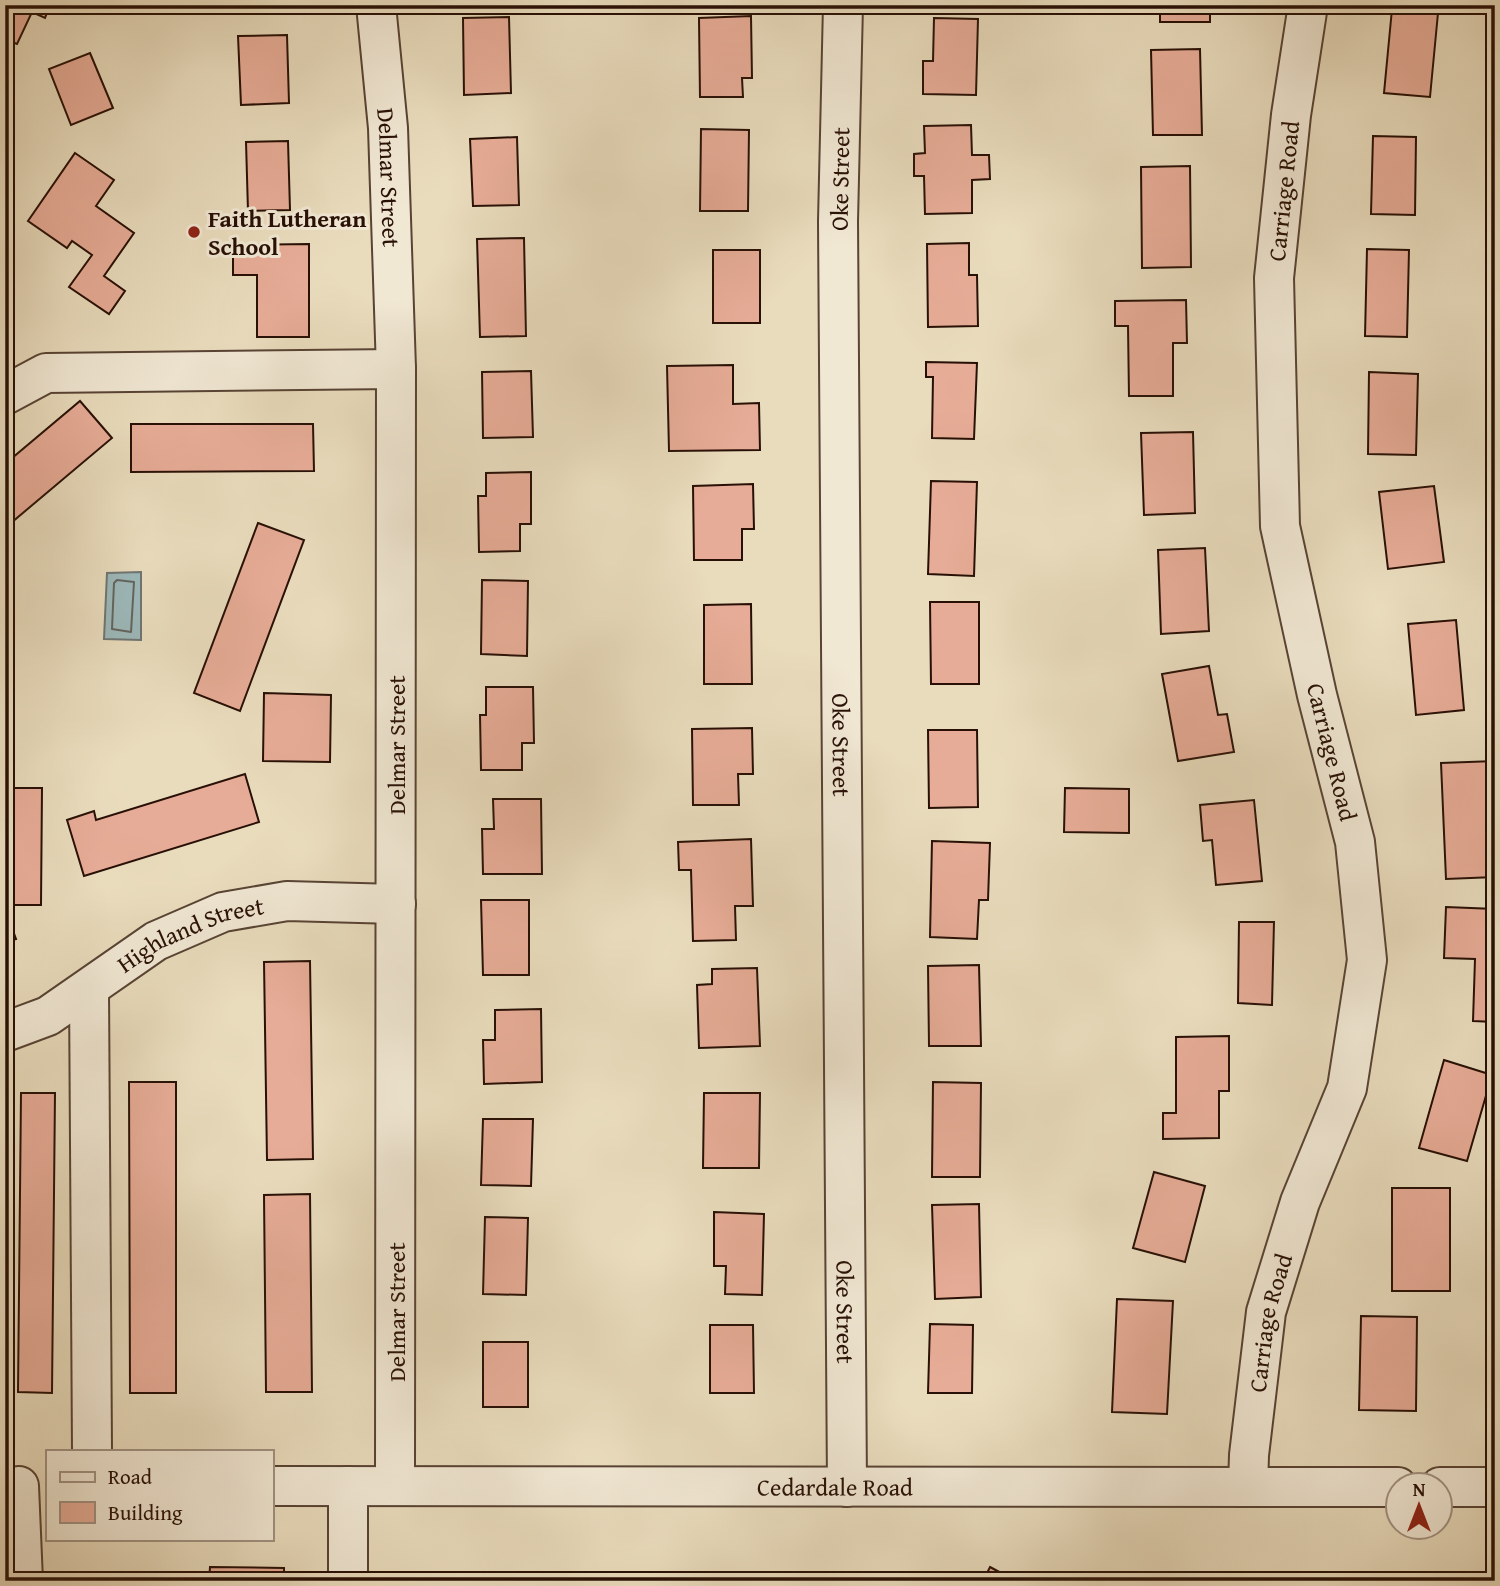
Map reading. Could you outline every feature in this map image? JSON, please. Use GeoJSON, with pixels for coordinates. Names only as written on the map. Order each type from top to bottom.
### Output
{"type":"FeatureCollection","features":[{"type":"Feature","properties":{"kind":"street","name":"Delmar Street"},"geometry":{"type":"LineString","coordinates":[[376,5],[387,128],[396,369],[396,1486]]}},
{"type":"Feature","properties":{"kind":"street","name":"Oke Street"},"geometry":{"type":"LineString","coordinates":[[843,5],[838,234],[847,1487]]}},
{"type":"Feature","properties":{"kind":"street","name":"Carriage Road"},"geometry":{"type":"LineString","coordinates":[[1248,1487],[1248,1455],[1266,1312],[1300,1202],[1347,1088],[1367,960],[1355,842],[1317,695],[1280,526],[1274,278],[1291,115],[1308,5]]}},
{"type":"Feature","properties":{"kind":"street"},"geometry":{"type":"LineString","coordinates":[[5,395],[46,373],[396,369]]}},
{"type":"Feature","properties":{"kind":"street","name":"Highland Street"},"geometry":{"type":"LineString","coordinates":[[5,1032],[48,1016],[156,942],[223,912],[287,901],[396,904]]}},
{"type":"Feature","properties":{"kind":"street"},"geometry":{"type":"LineString","coordinates":[[89,989],[92,1450]]}},
{"type":"Feature","properties":{"kind":"street"},"geometry":{"type":"LineString","coordinates":[[23,1581],[24,1486]]}},
{"type":"Feature","properties":{"kind":"street","name":"Cedardale Road"},"geometry":{"type":"LineString","coordinates":[[273,1486],[1384,1487]]}},
{"type":"Feature","properties":{"kind":"street"},"geometry":{"type":"LineString","coordinates":[[348,1486],[348,1581]]}},
{"type":"Feature","properties":{"kind":"street"},"geometry":{"type":"LineString","coordinates":[[1454,1487],[1495,1487]]}},
{"type":"Feature","properties":{"kind":"water"},"geometry":{"type":"Polygon","coordinates":[[[141,572],[141,640],[104,639],[107,573],[141,572]]]}},
{"type":"Feature","properties":{"kind":"building"},"geometry":{"type":"Polygon","coordinates":[[[5,5],[50,5],[45,18],[32,12],[17,44],[5,39],[5,5]]]}},
{"type":"Feature","properties":{"kind":"building"},"geometry":{"type":"Polygon","coordinates":[[[1160,5],[1210,5],[1210,22],[1160,22],[1160,5]]]}},
{"type":"Feature","properties":{"kind":"building"},"geometry":{"type":"Polygon","coordinates":[[[1392,9],[1438,13],[1430,97],[1384,93],[1392,9]]]}},
{"type":"Feature","properties":{"kind":"building"},"geometry":{"type":"Polygon","coordinates":[[[751,16],[752,78],[742,78],[743,97],[700,97],[699,18],[751,16]]]}},
{"type":"Feature","properties":{"kind":"building"},"geometry":{"type":"Polygon","coordinates":[[[509,17],[511,93],[464,95],[463,18],[509,17]]]}},
{"type":"Feature","properties":{"kind":"building"},"geometry":{"type":"Polygon","coordinates":[[[934,18],[978,19],[976,95],[923,94],[923,61],[933,61],[934,18]]]}},
{"type":"Feature","properties":{"kind":"building"},"geometry":{"type":"Polygon","coordinates":[[[287,35],[289,103],[241,105],[238,36],[287,35]]]}},
{"type":"Feature","properties":{"kind":"building"},"geometry":{"type":"Polygon","coordinates":[[[1200,49],[1202,135],[1153,135],[1151,50],[1200,49]]]}},
{"type":"Feature","properties":{"kind":"building"},"geometry":{"type":"Polygon","coordinates":[[[90,53],[113,108],[71,125],[49,69],[90,53]]]}},
{"type":"Feature","properties":{"kind":"building"},"geometry":{"type":"Polygon","coordinates":[[[971,125],[972,155],[989,155],[990,179],[972,180],[972,213],[925,214],[924,176],[914,176],[914,154],[925,153],[924,126],[971,125]]]}},
{"type":"Feature","properties":{"kind":"building"},"geometry":{"type":"Polygon","coordinates":[[[701,129],[749,130],[748,211],[700,211],[701,129]]]}},
{"type":"Feature","properties":{"kind":"building"},"geometry":{"type":"Polygon","coordinates":[[[1373,136],[1416,137],[1415,215],[1371,214],[1373,136]]]}},
{"type":"Feature","properties":{"kind":"building"},"geometry":{"type":"Polygon","coordinates":[[[517,137],[519,205],[473,206],[470,139],[517,137]]]}},
{"type":"Feature","properties":{"kind":"building"},"geometry":{"type":"Polygon","coordinates":[[[288,141],[290,210],[248,211],[246,142],[288,141]]]}},
{"type":"Feature","properties":{"kind":"building"},"geometry":{"type":"Polygon","coordinates":[[[75,153],[114,180],[96,206],[134,233],[104,276],[125,291],[109,314],[69,287],[92,255],[72,241],[67,248],[28,221],[75,153]]]}},
{"type":"Feature","properties":{"kind":"building"},"geometry":{"type":"Polygon","coordinates":[[[1190,166],[1191,267],[1142,268],[1141,167],[1190,166]]]}},
{"type":"Feature","properties":{"kind":"building"},"geometry":{"type":"Polygon","coordinates":[[[524,238],[526,336],[480,337],[477,239],[524,238]]]}},
{"type":"Feature","properties":{"kind":"building"},"geometry":{"type":"Polygon","coordinates":[[[5,240],[8,240],[13,283],[5,283],[5,240]]]}},
{"type":"Feature","properties":{"kind":"building"},"geometry":{"type":"Polygon","coordinates":[[[969,243],[969,275],[977,275],[978,326],[928,327],[927,244],[969,243]]]}},
{"type":"Feature","properties":{"kind":"building"},"geometry":{"type":"Polygon","coordinates":[[[309,244],[309,337],[257,337],[257,275],[233,275],[233,245],[309,244]]]}},
{"type":"Feature","properties":{"kind":"building"},"geometry":{"type":"Polygon","coordinates":[[[1367,249],[1409,250],[1407,337],[1365,336],[1367,249]]]}},
{"type":"Feature","properties":{"kind":"building"},"geometry":{"type":"Polygon","coordinates":[[[713,250],[760,250],[760,323],[713,323],[713,250]]]}},
{"type":"Feature","properties":{"kind":"building"},"geometry":{"type":"Polygon","coordinates":[[[1186,300],[1187,343],[1173,343],[1173,396],[1129,396],[1128,326],[1115,326],[1115,301],[1186,300]]]}},
{"type":"Feature","properties":{"kind":"building"},"geometry":{"type":"Polygon","coordinates":[[[926,362],[977,363],[974,439],[932,438],[933,377],[926,377],[926,362]]]}},
{"type":"Feature","properties":{"kind":"building"},"geometry":{"type":"Polygon","coordinates":[[[733,365],[733,404],[759,403],[760,450],[669,451],[667,366],[733,365]]]}},
{"type":"Feature","properties":{"kind":"building"},"geometry":{"type":"Polygon","coordinates":[[[531,371],[533,437],[483,438],[482,372],[531,371]]]}},
{"type":"Feature","properties":{"kind":"building"},"geometry":{"type":"Polygon","coordinates":[[[1369,372],[1418,374],[1416,455],[1368,454],[1369,372]]]}},
{"type":"Feature","properties":{"kind":"building"},"geometry":{"type":"Polygon","coordinates":[[[80,401],[112,438],[5,528],[5,464],[80,401]]]}},
{"type":"Feature","properties":{"kind":"building"},"geometry":{"type":"Polygon","coordinates":[[[131,424],[313,424],[314,471],[131,472],[131,424]]]}},
{"type":"Feature","properties":{"kind":"building"},"geometry":{"type":"Polygon","coordinates":[[[1193,432],[1195,513],[1144,515],[1141,433],[1193,432]]]}},
{"type":"Feature","properties":{"kind":"building"},"geometry":{"type":"Polygon","coordinates":[[[531,472],[531,524],[520,524],[520,551],[479,552],[478,496],[486,496],[486,473],[531,472]]]}},
{"type":"Feature","properties":{"kind":"building"},"geometry":{"type":"Polygon","coordinates":[[[931,481],[977,482],[974,576],[928,574],[931,481]]]}},
{"type":"Feature","properties":{"kind":"building"},"geometry":{"type":"Polygon","coordinates":[[[753,484],[754,529],[742,529],[742,560],[694,560],[693,486],[753,484]]]}},
{"type":"Feature","properties":{"kind":"building"},"geometry":{"type":"Polygon","coordinates":[[[1434,486],[1444,562],[1388,569],[1379,492],[1434,486]]]}},
{"type":"Feature","properties":{"kind":"building"},"geometry":{"type":"Polygon","coordinates":[[[258,523],[304,540],[240,711],[194,693],[258,523]]]}},
{"type":"Feature","properties":{"kind":"building"},"geometry":{"type":"Polygon","coordinates":[[[1205,548],[1209,631],[1161,634],[1158,550],[1205,548]]]}},
{"type":"Feature","properties":{"kind":"building"},"geometry":{"type":"Polygon","coordinates":[[[482,580],[528,581],[527,656],[481,654],[482,580]]]}},
{"type":"Feature","properties":{"kind":"building"},"geometry":{"type":"Polygon","coordinates":[[[5,597],[8,781],[5,781],[5,597]]]}},
{"type":"Feature","properties":{"kind":"building"},"geometry":{"type":"Polygon","coordinates":[[[930,602],[979,602],[979,684],[931,684],[930,602]]]}},
{"type":"Feature","properties":{"kind":"building"},"geometry":{"type":"Polygon","coordinates":[[[751,604],[752,684],[704,684],[704,605],[751,604]]]}},
{"type":"Feature","properties":{"kind":"building"},"geometry":{"type":"Polygon","coordinates":[[[1456,620],[1464,710],[1416,715],[1408,624],[1456,620]]]}},
{"type":"Feature","properties":{"kind":"building"},"geometry":{"type":"Polygon","coordinates":[[[1209,666],[1218,715],[1227,714],[1234,752],[1178,761],[1162,674],[1209,666]]]}},
{"type":"Feature","properties":{"kind":"building"},"geometry":{"type":"Polygon","coordinates":[[[486,687],[533,687],[534,743],[522,743],[522,770],[481,770],[480,715],[486,715],[486,687]]]}},
{"type":"Feature","properties":{"kind":"building"},"geometry":{"type":"Polygon","coordinates":[[[264,693],[331,695],[330,762],[263,761],[264,693]]]}},
{"type":"Feature","properties":{"kind":"building"},"geometry":{"type":"Polygon","coordinates":[[[752,728],[753,774],[738,774],[739,805],[693,805],[692,729],[752,728]]]}},
{"type":"Feature","properties":{"kind":"building"},"geometry":{"type":"Polygon","coordinates":[[[928,730],[977,730],[978,807],[929,808],[928,730]]]}},
{"type":"Feature","properties":{"kind":"building"},"geometry":{"type":"Polygon","coordinates":[[[1495,761],[1495,877],[1446,879],[1441,763],[1495,761]]]}},
{"type":"Feature","properties":{"kind":"building"},"geometry":{"type":"Polygon","coordinates":[[[245,774],[259,822],[84,876],[67,820],[94,811],[96,820],[245,774]]]}},
{"type":"Feature","properties":{"kind":"building"},"geometry":{"type":"Polygon","coordinates":[[[9,788],[42,788],[41,905],[8,905],[9,788]]]}},
{"type":"Feature","properties":{"kind":"building"},"geometry":{"type":"Polygon","coordinates":[[[1065,788],[1129,789],[1129,833],[1064,832],[1065,788]]]}},
{"type":"Feature","properties":{"kind":"building"},"geometry":{"type":"Polygon","coordinates":[[[493,799],[541,799],[542,874],[483,874],[482,829],[494,829],[493,799]]]}},
{"type":"Feature","properties":{"kind":"building"},"geometry":{"type":"Polygon","coordinates":[[[1254,800],[1262,881],[1216,885],[1212,840],[1203,841],[1200,805],[1254,800]]]}},
{"type":"Feature","properties":{"kind":"building"},"geometry":{"type":"Polygon","coordinates":[[[751,839],[753,906],[735,906],[736,940],[693,941],[691,870],[679,870],[678,842],[751,839]]]}},
{"type":"Feature","properties":{"kind":"building"},"geometry":{"type":"Polygon","coordinates":[[[932,841],[990,843],[988,900],[979,900],[977,939],[930,937],[932,841]]]}},
{"type":"Feature","properties":{"kind":"building"},"geometry":{"type":"Polygon","coordinates":[[[481,900],[529,900],[529,975],[483,975],[481,900]]]}},
{"type":"Feature","properties":{"kind":"building"},"geometry":{"type":"Polygon","coordinates":[[[1446,907],[1495,909],[1495,1022],[1473,1021],[1475,959],[1444,958],[1446,907]]]}},
{"type":"Feature","properties":{"kind":"building"},"geometry":{"type":"Polygon","coordinates":[[[5,908],[16,939],[5,942],[5,908]]]}},
{"type":"Feature","properties":{"kind":"building"},"geometry":{"type":"Polygon","coordinates":[[[1239,922],[1274,922],[1272,1005],[1238,1003],[1239,922]]]}},
{"type":"Feature","properties":{"kind":"building"},"geometry":{"type":"Polygon","coordinates":[[[310,961],[313,1159],[267,1160],[264,962],[310,961]]]}},
{"type":"Feature","properties":{"kind":"building"},"geometry":{"type":"Polygon","coordinates":[[[979,965],[981,1046],[929,1046],[928,966],[979,965]]]}},
{"type":"Feature","properties":{"kind":"building"},"geometry":{"type":"Polygon","coordinates":[[[757,968],[760,1046],[699,1048],[697,985],[712,984],[712,969],[757,968]]]}},
{"type":"Feature","properties":{"kind":"building"},"geometry":{"type":"Polygon","coordinates":[[[541,1009],[542,1082],[484,1084],[483,1040],[495,1040],[495,1010],[541,1009]]]}},
{"type":"Feature","properties":{"kind":"building"},"geometry":{"type":"Polygon","coordinates":[[[1229,1036],[1229,1091],[1219,1091],[1219,1138],[1163,1139],[1163,1113],[1176,1113],[1176,1037],[1229,1036]]]}},
{"type":"Feature","properties":{"kind":"building"},"geometry":{"type":"Polygon","coordinates":[[[1444,1060],[1492,1075],[1467,1161],[1419,1148],[1444,1060]]]}},
{"type":"Feature","properties":{"kind":"building"},"geometry":{"type":"Polygon","coordinates":[[[129,1082],[176,1082],[176,1393],[130,1393],[129,1082]]]}},
{"type":"Feature","properties":{"kind":"building"},"geometry":{"type":"Polygon","coordinates":[[[933,1082],[981,1083],[980,1177],[932,1177],[933,1082]]]}},
{"type":"Feature","properties":{"kind":"building"},"geometry":{"type":"Polygon","coordinates":[[[21,1093],[55,1093],[52,1393],[18,1392],[21,1093]]]}},
{"type":"Feature","properties":{"kind":"building"},"geometry":{"type":"Polygon","coordinates":[[[704,1093],[760,1093],[759,1168],[703,1168],[704,1093]]]}},
{"type":"Feature","properties":{"kind":"building"},"geometry":{"type":"Polygon","coordinates":[[[483,1119],[533,1119],[531,1186],[481,1185],[483,1119]]]}},
{"type":"Feature","properties":{"kind":"building"},"geometry":{"type":"Polygon","coordinates":[[[1154,1172],[1205,1186],[1185,1262],[1133,1248],[1154,1172]]]}},
{"type":"Feature","properties":{"kind":"building"},"geometry":{"type":"Polygon","coordinates":[[[1392,1188],[1450,1188],[1450,1291],[1392,1291],[1392,1188]]]}},
{"type":"Feature","properties":{"kind":"building"},"geometry":{"type":"Polygon","coordinates":[[[310,1194],[312,1392],[266,1392],[264,1195],[310,1194]]]}},
{"type":"Feature","properties":{"kind":"building"},"geometry":{"type":"Polygon","coordinates":[[[979,1204],[981,1297],[935,1299],[932,1205],[979,1204]]]}},
{"type":"Feature","properties":{"kind":"building"},"geometry":{"type":"Polygon","coordinates":[[[714,1212],[764,1214],[762,1295],[725,1294],[726,1266],[714,1266],[714,1212]]]}},
{"type":"Feature","properties":{"kind":"building"},"geometry":{"type":"Polygon","coordinates":[[[485,1217],[528,1218],[526,1295],[483,1294],[485,1217]]]}},
{"type":"Feature","properties":{"kind":"building"},"geometry":{"type":"Polygon","coordinates":[[[1117,1299],[1173,1301],[1167,1414],[1112,1412],[1117,1299]]]}},
{"type":"Feature","properties":{"kind":"building"},"geometry":{"type":"Polygon","coordinates":[[[1361,1316],[1417,1317],[1416,1411],[1359,1410],[1361,1316]]]}},
{"type":"Feature","properties":{"kind":"building"},"geometry":{"type":"Polygon","coordinates":[[[930,1324],[973,1325],[972,1393],[928,1393],[930,1324]]]}},
{"type":"Feature","properties":{"kind":"building"},"geometry":{"type":"Polygon","coordinates":[[[710,1325],[753,1325],[754,1393],[710,1393],[710,1325]]]}},
{"type":"Feature","properties":{"kind":"building"},"geometry":{"type":"Polygon","coordinates":[[[483,1342],[528,1342],[528,1407],[483,1407],[483,1342]]]}},
{"type":"Feature","properties":{"kind":"building"},"geometry":{"type":"Polygon","coordinates":[[[210,1567],[284,1568],[284,1581],[209,1581],[210,1567]]]}},
{"type":"Feature","properties":{"kind":"building"},"geometry":{"type":"Polygon","coordinates":[[[990,1567],[1016,1581],[983,1581],[990,1567]]]}},
{"type":"Feature","properties":{"kind":"place","name":"Faith Lutheran School"},"geometry":{"type":"Point","coordinates":[194,232]}}]}
